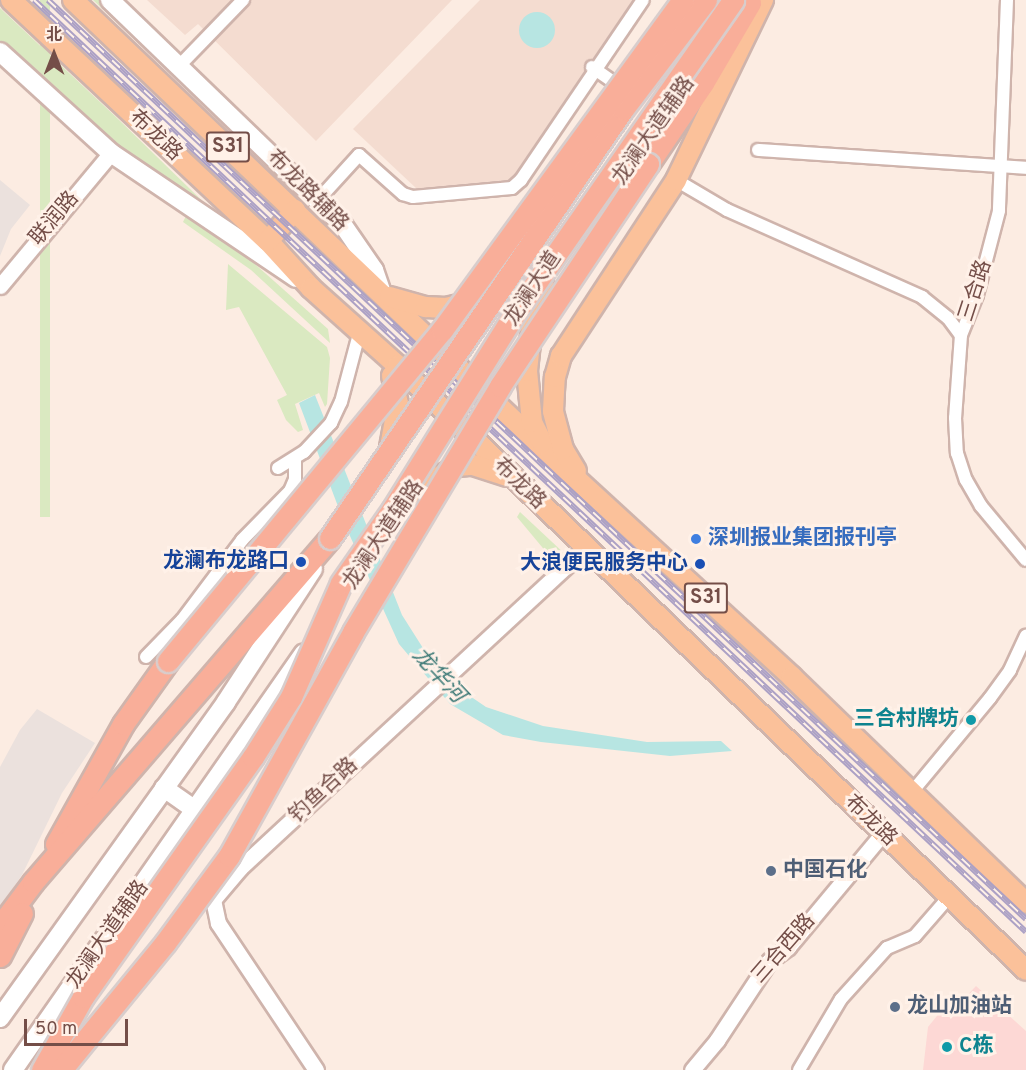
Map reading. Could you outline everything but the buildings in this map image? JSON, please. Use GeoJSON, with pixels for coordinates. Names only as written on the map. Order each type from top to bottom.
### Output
{"type":"FeatureCollection","features":[{"type":"Feature","properties":{"kind":"highway"},"geometry":{"type":"LineString","coordinates":[[0,956],[75,806],[144,694],[196,626],[442,330],[683,0]]}},
{"type":"Feature","properties":{"kind":"highway","name":"龙澜大道"},"geometry":{"type":"LineString","coordinates":[[0,926],[47,866],[331,538],[623,110],[708,0]]}},
{"type":"Feature","properties":{"kind":"highway"},"geometry":{"type":"LineString","coordinates":[[62,1070],[165,944],[229,856],[353,632],[500,386],[703,84],[750,1]]}},
{"type":"Feature","properties":{"kind":"highway","name":"龙澜大道"},"geometry":{"type":"LineString","coordinates":[[42,1070],[83,998],[234,785],[291,696],[346,584],[517,310],[750,1]]}},
{"type":"Feature","properties":{"kind":"main road","name":"布龙路"},"geometry":{"type":"LineString","coordinates":[[11,0],[268,242],[311,288],[366,336],[1026,970]]}},
{"type":"Feature","properties":{"kind":"main road","name":"布龙路"},"geometry":{"type":"LineString","coordinates":[[73,0],[550,455],[912,792],[1026,903]]}},
{"type":"Feature","properties":{"kind":"main road","name":"布龙路辅路"},"geometry":{"type":"LineString","coordinates":[[110,0],[318,200],[360,246],[382,293]]}},
{"type":"Feature","properties":{"kind":"main road","name":"龙澜大道辅路"},"geometry":{"type":"LineString","coordinates":[[0,1018],[164,788],[331,538],[378,475],[508,282],[708,0]]}},
{"type":"Feature","properties":{"kind":"main road"},"geometry":{"type":"LineString","coordinates":[[591,493],[572,466],[557,432],[552,396],[555,377],[576,329],[676,180],[750,1]]}},
{"type":"Feature","properties":{"kind":"main road","name":"龙澜大道辅路"},"geometry":{"type":"LineString","coordinates":[[13,1070],[195,810],[346,584],[402,511],[544,286],[708,55],[750,1]]}},
{"type":"Feature","properties":{"kind":"main road"},"geometry":{"type":"LineString","coordinates":[[0,52],[111,153],[311,288]]}},
{"type":"Feature","properties":{"kind":"main road"},"geometry":{"type":"LineString","coordinates":[[268,242],[295,210]]}},
{"type":"Feature","properties":{"kind":"main road"},"geometry":{"type":"LineString","coordinates":[[382,293],[404,303],[446,308],[488,298],[508,282]]}},
{"type":"Feature","properties":{"kind":"main road"},"geometry":{"type":"LineString","coordinates":[[544,286],[532,316],[527,370],[532,422],[550,455]]}},
{"type":"Feature","properties":{"kind":"main road"},"geometry":{"type":"LineString","coordinates":[[366,336],[391,374],[398,404],[394,431],[378,475]]}},
{"type":"Feature","properties":{"kind":"main road"},"geometry":{"type":"LineString","coordinates":[[413,493],[430,479],[457,466],[491,469],[516,481]]}},
{"type":"Feature","properties":{"kind":"main road"},"geometry":{"type":"LineString","coordinates":[[164,788],[195,810]]}},
{"type":"Feature","properties":{"kind":"street"},"geometry":{"type":"LineString","coordinates":[[179,66],[243,0]]}},
{"type":"Feature","properties":{"kind":"street"},"geometry":{"type":"LineString","coordinates":[[318,200],[359,155],[404,194],[413,197],[512,188],[643,0]]}},
{"type":"Feature","properties":{"kind":"street","name":"三合路"},"geometry":{"type":"LineString","coordinates":[[1007,0],[1002,166],[994,233],[977,295],[961,335],[955,418],[957,453],[966,480],[981,506],[1026,560]]}},
{"type":"Feature","properties":{"kind":"street"},"geometry":{"type":"LineString","coordinates":[[594,68],[638,99]]}},
{"type":"Feature","properties":{"kind":"street"},"geometry":{"type":"LineString","coordinates":[[758,150],[1026,168]]}},
{"type":"Feature","properties":{"kind":"street","name":"联润路"},"geometry":{"type":"LineString","coordinates":[[0,286],[111,153]]}},
{"type":"Feature","properties":{"kind":"street"},"geometry":{"type":"LineString","coordinates":[[676,180],[727,210],[922,297],[948,318],[961,335]]}},
{"type":"Feature","properties":{"kind":"street"},"geometry":{"type":"LineString","coordinates":[[278,468],[295,460],[332,423],[366,336]]}},
{"type":"Feature","properties":{"kind":"street"},"geometry":{"type":"LineString","coordinates":[[146,657],[188,612],[242,540],[290,491],[295,479],[295,460]]}},
{"type":"Feature","properties":{"kind":"street","name":"钓鱼合路"},"geometry":{"type":"LineString","coordinates":[[316,1070],[218,923],[213,900],[240,868],[430,695],[585,548]]}},
{"type":"Feature","properties":{"kind":"street"},"geometry":{"type":"LineString","coordinates":[[912,792],[990,698],[1010,670],[1026,636]]}},
{"type":"Feature","properties":{"kind":"street","name":"三合西路"},"geometry":{"type":"LineString","coordinates":[[692,1070],[717,1040],[769,961],[788,947],[883,833]]}},
{"type":"Feature","properties":{"kind":"street"},"geometry":{"type":"LineString","coordinates":[[798,1070],[841,999],[887,948],[915,936],[949,897]]}},
{"type":"Feature","properties":{"kind":"shaded area"},"geometry":{"type":"Polygon","coordinates":[[[147,0],[452,0],[316,141],[198,24],[185,35],[147,0]]]}},
{"type":"Feature","properties":{"kind":"shaded area"},"geometry":{"type":"Polygon","coordinates":[[[480,0],[634,0],[516,181],[417,189],[353,129],[480,0]]]}},
{"type":"Feature","properties":{"kind":"shaded area"},"geometry":{"type":"Polygon","coordinates":[[[0,180],[30,205],[11,229],[0,256],[0,180]]]}},
{"type":"Feature","properties":{"kind":"shaded area"},"geometry":{"type":"Polygon","coordinates":[[[37,709],[95,743],[62,793],[22,875],[0,907],[0,767],[20,730],[37,709]]]}},
{"type":"Feature","properties":{"kind":"shaded area"},"geometry":{"type":"Polygon","coordinates":[[[976,986],[1026,1031],[1026,1070],[923,1070],[928,1027],[949,1001],[960,1003],[976,986]]]}},
{"type":"Feature","properties":{"kind":"green space"},"geometry":{"type":"Polygon","coordinates":[[[40,0],[50,0],[50,517],[40,517],[40,0]]]}},
{"type":"Feature","properties":{"kind":"green space"},"geometry":{"type":"Polygon","coordinates":[[[93,0],[100,0],[349,242],[308,203],[93,0]]]}},
{"type":"Feature","properties":{"kind":"green space"},"geometry":{"type":"Polygon","coordinates":[[[0,8],[225,223],[91,125],[0,42],[0,8]]]}},
{"type":"Feature","properties":{"kind":"green space"},"geometry":{"type":"Polygon","coordinates":[[[187,214],[248,258],[328,329],[330,343],[251,270],[183,222],[187,214]]]}},
{"type":"Feature","properties":{"kind":"green space"},"geometry":{"type":"Polygon","coordinates":[[[228,264],[327,347],[330,358],[327,404],[325,407],[319,393],[295,404],[303,430],[298,432],[286,420],[277,400],[287,395],[239,307],[226,310],[228,264]]]}},
{"type":"Feature","properties":{"kind":"green space"},"geometry":{"type":"Polygon","coordinates":[[[520,512],[566,555],[557,565],[517,517],[520,512]]]}},
{"type":"Feature","properties":{"kind":"water"},"geometry":{"type":"Polygon","coordinates":[[[537,12],[549,18],[555,30],[549,42],[537,48],[525,42],[519,30],[525,18],[537,12]]]}},
{"type":"Feature","properties":{"kind":"water","name":"龙华河"},"geometry":{"type":"Polygon","coordinates":[[[315,395],[402,615],[428,656],[464,692],[486,707],[543,726],[647,742],[721,741],[732,751],[670,756],[541,742],[503,735],[450,704],[399,644],[345,525],[299,403],[315,395]]]}},
{"type":"Feature","properties":{"kind":"railway"},"geometry":{"type":"LineString","coordinates":[[34,0],[1026,932]]}},
{"type":"Feature","properties":{"kind":"railway"},"geometry":{"type":"LineString","coordinates":[[48,0],[1026,919]]}},
{"type":"Feature","properties":{"kind":"place","name":"深圳报业集团报刊亭"},"geometry":{"type":"Point","coordinates":[696,539]}},
{"type":"Feature","properties":{"kind":"place","name":"龙澜布龙路口"},"geometry":{"type":"Point","coordinates":[301,562]}},
{"type":"Feature","properties":{"kind":"place","name":"大浪便民服务中心"},"geometry":{"type":"Point","coordinates":[700,564]}},
{"type":"Feature","properties":{"kind":"place","name":"三合村牌坊"},"geometry":{"type":"Point","coordinates":[971,720]}},
{"type":"Feature","properties":{"kind":"place","name":"中国石化"},"geometry":{"type":"Point","coordinates":[771,871]}},
{"type":"Feature","properties":{"kind":"place","name":"龙山加油站"},"geometry":{"type":"Point","coordinates":[895,1007]}},
{"type":"Feature","properties":{"kind":"place","name":"C栋"},"geometry":{"type":"Point","coordinates":[947,1047]}}]}
